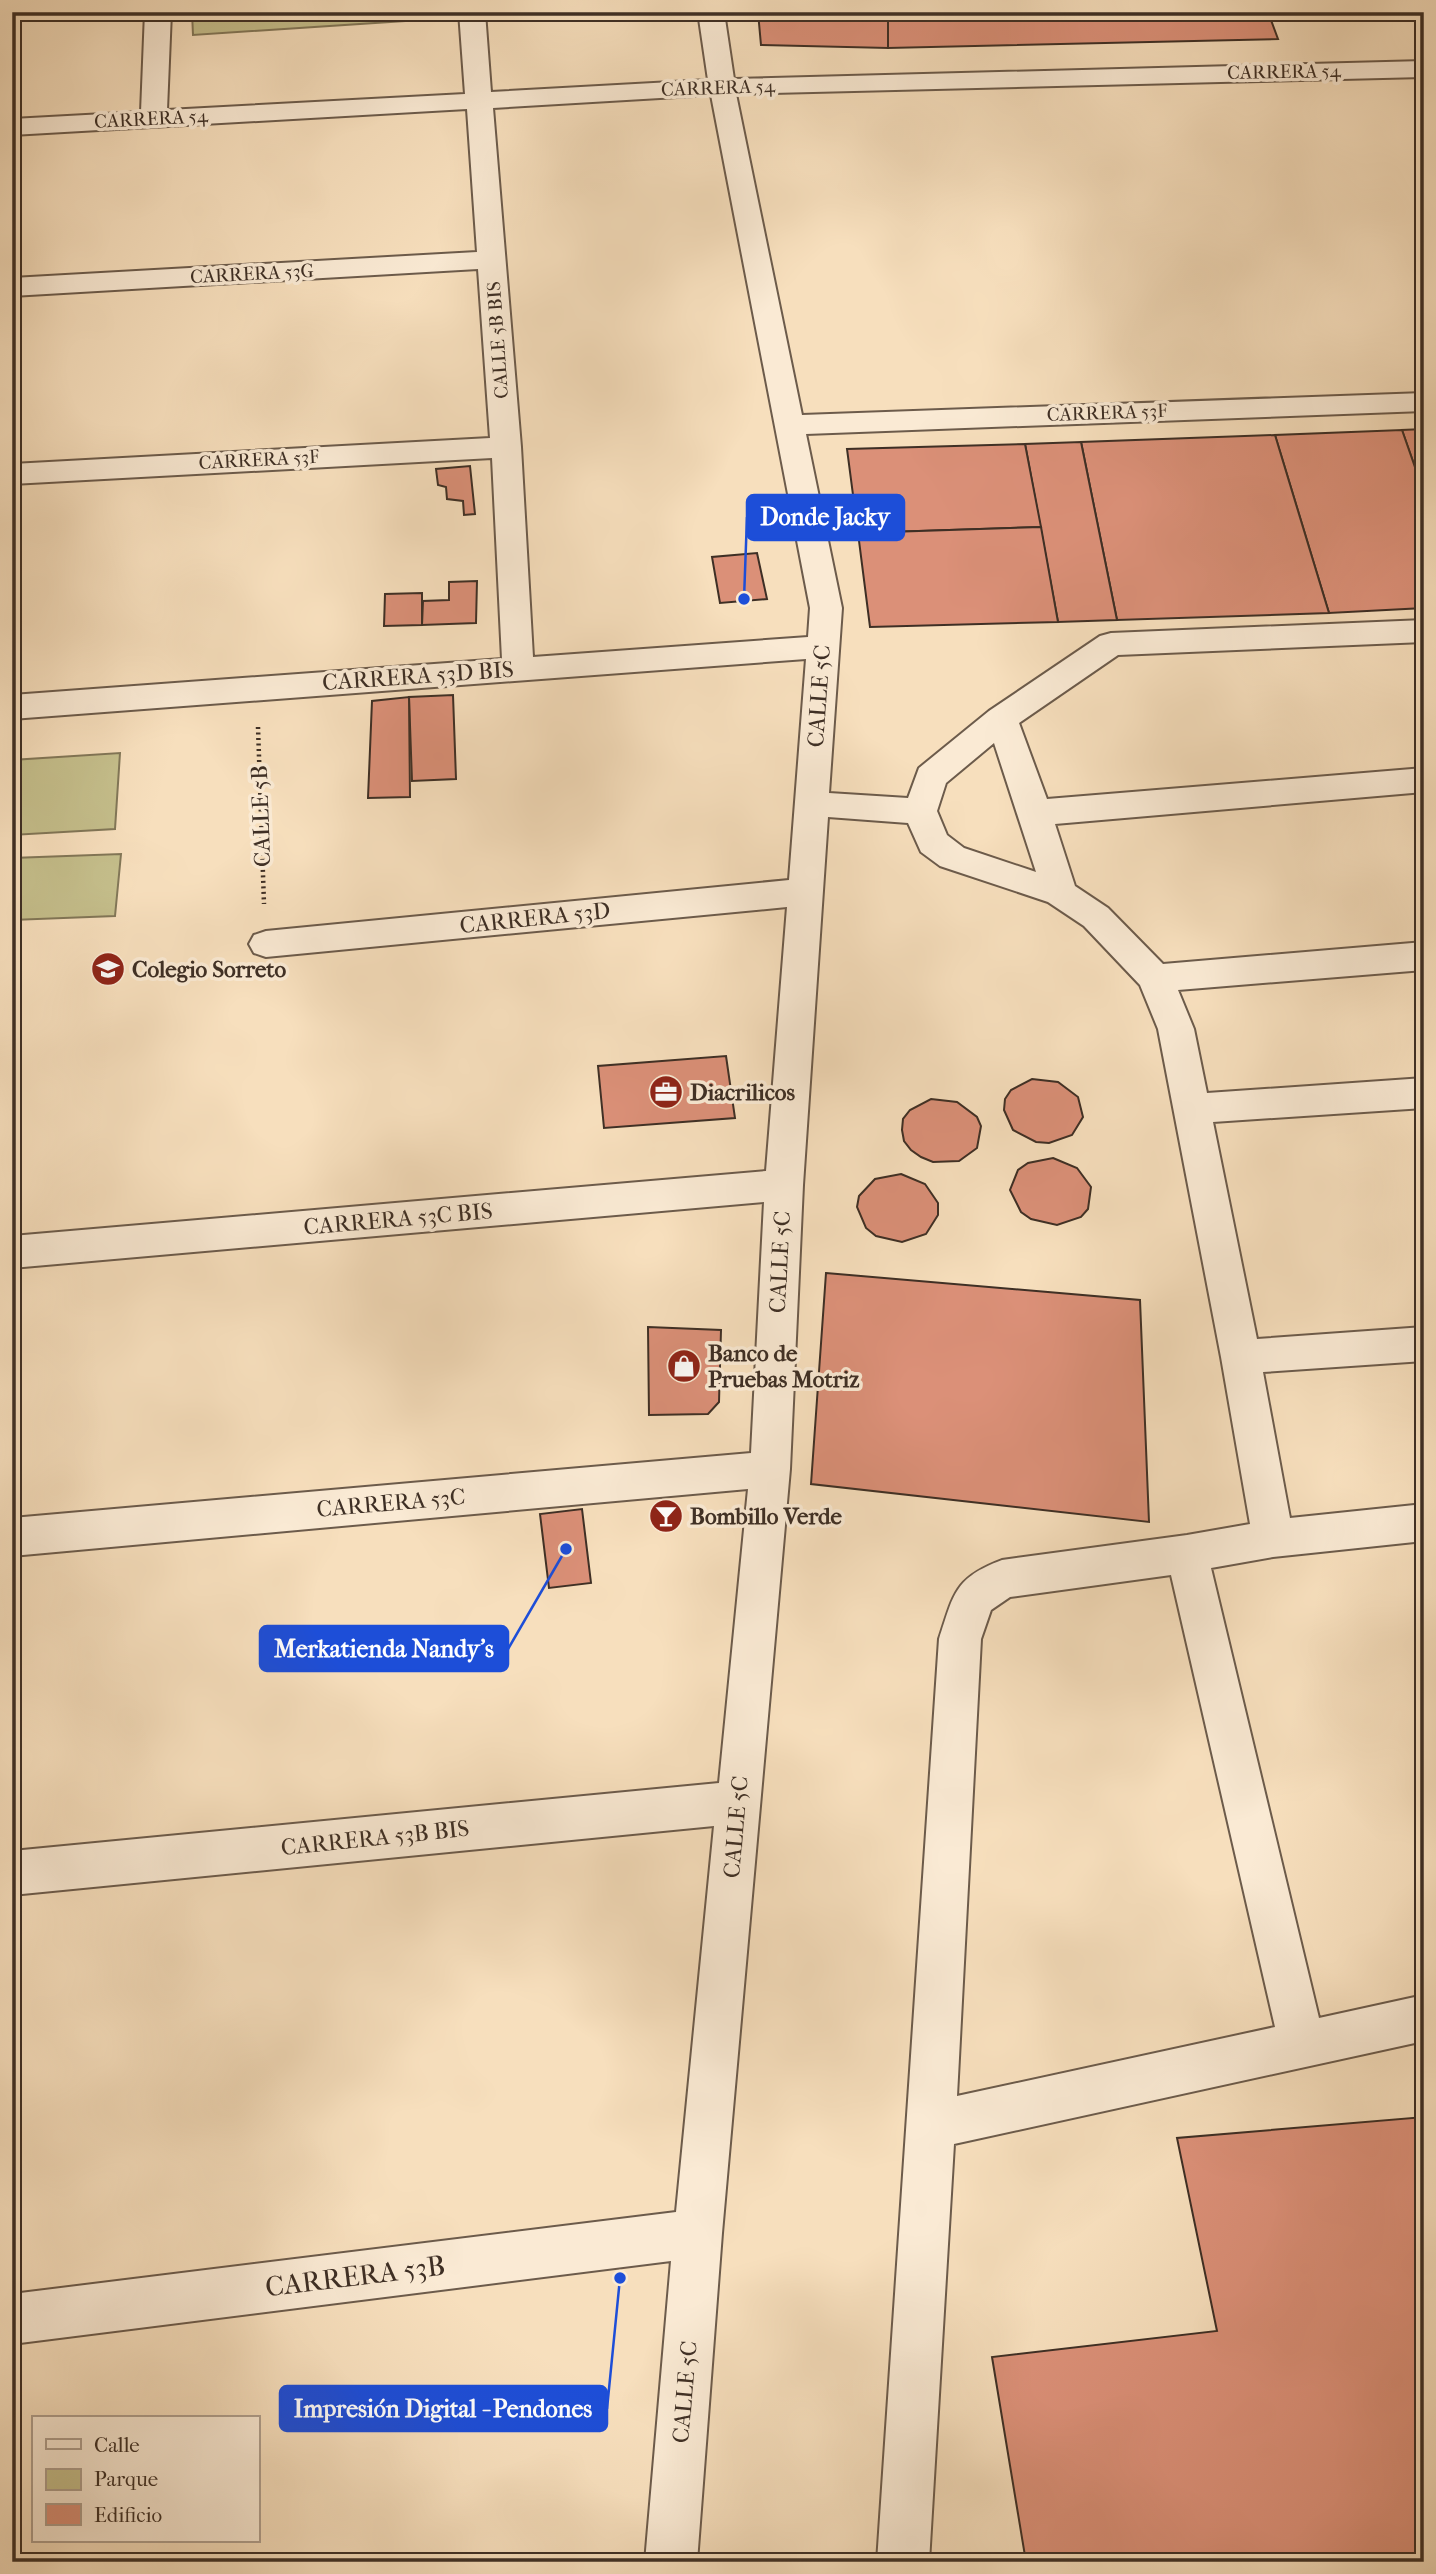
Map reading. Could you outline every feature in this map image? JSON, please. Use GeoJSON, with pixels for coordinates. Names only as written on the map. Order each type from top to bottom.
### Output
{"type":"FeatureCollection","features":[{"type":"Feature","properties":{"kind":"street"},"geometry":{"type":"LineString","coordinates":[[153,119],[158,12]]}},
{"type":"Feature","properties":{"kind":"street","name":"CALLE 5B BIS"},"geometry":{"type":"LineString","coordinates":[[472,12],[506,447],[518,668]]}},
{"type":"Feature","properties":{"kind":"street","name":"CALLE 5C"},"geometry":{"type":"LineString","coordinates":[[671,2562],[698,2233],[770,1469],[784,1185],[825,608],[722,87],[711,12]]}},
{"type":"Feature","properties":{"kind":"street","name":"CARRERA 54"},"geometry":{"type":"LineString","coordinates":[[12,127],[722,87],[1424,69]]}},
{"type":"Feature","properties":{"kind":"street","name":"CARRERA 53G"},"geometry":{"type":"LineString","coordinates":[[12,287],[492,260]]}},
{"type":"Feature","properties":{"kind":"street","name":"CARRERA 53F"},"geometry":{"type":"LineString","coordinates":[[790,425],[1424,402]]}},
{"type":"Feature","properties":{"kind":"street","name":"CARRERA 53F"},"geometry":{"type":"LineString","coordinates":[[12,474],[506,447]]}},
{"type":"Feature","properties":{"kind":"street"},"geometry":{"type":"LineString","coordinates":[[1273,1538],[1241,1357],[1176,1029],[1155,978],[1096,917],[1060,893],[952,857],[933,843],[920,811],[931,776],[1001,719],[1111,644],[1424,631]]}},
{"type":"Feature","properties":{"kind":"street","name":"CARRERA 53D BIS"},"geometry":{"type":"LineString","coordinates":[[12,707],[823,647]]}},
{"type":"Feature","properties":{"kind":"street"},"geometry":{"type":"LineString","coordinates":[[1001,719],[1060,893]]}},
{"type":"Feature","properties":{"kind":"street"},"geometry":{"type":"LineString","coordinates":[[1034,813],[1424,780]]}},
{"type":"Feature","properties":{"kind":"street"},"geometry":{"type":"LineString","coordinates":[[811,804],[920,811]]}},
{"type":"Feature","properties":{"kind":"street","name":"CARRERA 53D"},"geometry":{"type":"LineString","coordinates":[[266,944],[804,892]]}},
{"type":"Feature","properties":{"kind":"street"},"geometry":{"type":"LineString","coordinates":[[1155,978],[1424,956]]}},
{"type":"Feature","properties":{"kind":"street"},"geometry":{"type":"LineString","coordinates":[[1192,1109],[1424,1093]]}},
{"type":"Feature","properties":{"kind":"street","name":"CARRERA 53C BIS"},"geometry":{"type":"LineString","coordinates":[[12,1252],[784,1185]]}},
{"type":"Feature","properties":{"kind":"street"},"geometry":{"type":"LineString","coordinates":[[1241,1357],[1424,1344]]}},
{"type":"Feature","properties":{"kind":"street","name":"CARRERA 53C"},"geometry":{"type":"LineString","coordinates":[[12,1537],[770,1469]]}},
{"type":"Feature","properties":{"kind":"street"},"geometry":{"type":"LineString","coordinates":[[903,2562],[960,1639],[974,1598],[1002,1579],[1187,1554],[1273,1538],[1424,1522]]}},
{"type":"Feature","properties":{"kind":"street"},"geometry":{"type":"LineString","coordinates":[[1187,1554],[1302,2043]]}},
{"type":"Feature","properties":{"kind":"street","name":"CARRERA 53B BIS"},"geometry":{"type":"LineString","coordinates":[[12,1873],[738,1802]]}},
{"type":"Feature","properties":{"kind":"street"},"geometry":{"type":"LineString","coordinates":[[932,2125],[1424,2018]]}},
{"type":"Feature","properties":{"kind":"street","name":"CARRERA 53B"},"geometry":{"type":"LineString","coordinates":[[12,2319],[698,2233]]}},
{"type":"Feature","properties":{"kind":"path","name":"CALLE 5B"},"geometry":{"type":"LineString","coordinates":[[257,688],[266,944]]}},
{"type":"Feature","properties":{"kind":"green space"},"geometry":{"type":"Polygon","coordinates":[[[192,12],[435,12],[435,19],[193,35],[192,12]]]}},
{"type":"Feature","properties":{"kind":"green space"},"geometry":{"type":"Polygon","coordinates":[[[120,753],[115,829],[12,835],[12,760],[120,753]]]}},
{"type":"Feature","properties":{"kind":"green space"},"geometry":{"type":"Polygon","coordinates":[[[121,854],[115,916],[12,920],[12,858],[121,854]]]}},
{"type":"Feature","properties":{"kind":"building"},"geometry":{"type":"Polygon","coordinates":[[[758,12],[888,12],[888,48],[761,45],[758,12]]]}},
{"type":"Feature","properties":{"kind":"building"},"geometry":{"type":"Polygon","coordinates":[[[888,12],[1268,12],[1278,39],[888,48],[888,12]]]}},
{"type":"Feature","properties":{"kind":"building"},"geometry":{"type":"Polygon","coordinates":[[[1424,429],[1424,493],[1402,430],[1424,429]]]}},
{"type":"Feature","properties":{"kind":"building"},"geometry":{"type":"Polygon","coordinates":[[[1402,430],[1424,493],[1424,608],[1329,613],[1275,435],[1402,430]]]}},
{"type":"Feature","properties":{"kind":"building"},"geometry":{"type":"Polygon","coordinates":[[[1275,435],[1329,613],[1117,620],[1081,442],[1275,435]]]}},
{"type":"Feature","properties":{"kind":"building"},"geometry":{"type":"Polygon","coordinates":[[[1081,442],[1117,620],[1058,622],[1025,444],[1081,442]]]}},
{"type":"Feature","properties":{"kind":"building"},"geometry":{"type":"Polygon","coordinates":[[[1025,444],[1041,527],[858,533],[847,449],[1025,444]]]}},
{"type":"Feature","properties":{"kind":"building"},"geometry":{"type":"Polygon","coordinates":[[[470,466],[475,514],[464,515],[463,501],[447,499],[446,487],[438,485],[436,469],[470,466]]]}},
{"type":"Feature","properties":{"kind":"building"},"geometry":{"type":"Polygon","coordinates":[[[1041,527],[1058,622],[870,627],[858,533],[1041,527]]]}},
{"type":"Feature","properties":{"kind":"building"},"geometry":{"type":"Polygon","coordinates":[[[757,553],[767,599],[720,603],[712,557],[757,553]]]}},
{"type":"Feature","properties":{"kind":"building"},"geometry":{"type":"Polygon","coordinates":[[[477,581],[476,623],[422,625],[423,601],[449,600],[449,582],[477,581]]]}},
{"type":"Feature","properties":{"kind":"building"},"geometry":{"type":"Polygon","coordinates":[[[422,593],[422,625],[384,626],[385,594],[422,593]]]}},
{"type":"Feature","properties":{"kind":"building"},"geometry":{"type":"Polygon","coordinates":[[[453,695],[456,779],[412,781],[409,697],[453,695]]]}},
{"type":"Feature","properties":{"kind":"building"},"geometry":{"type":"Polygon","coordinates":[[[409,697],[410,797],[368,798],[372,701],[409,697]]]}},
{"type":"Feature","properties":{"kind":"building","name":"Diacrilicos"},"geometry":{"type":"Polygon","coordinates":[[[726,1056],[735,1118],[604,1128],[598,1066],[726,1056]]]}},
{"type":"Feature","properties":{"kind":"building"},"geometry":{"type":"Polygon","coordinates":[[[1032,1079],[1058,1082],[1078,1097],[1083,1117],[1072,1135],[1049,1143],[1036,1142],[1013,1130],[1004,1110],[1005,1099],[1011,1090],[1032,1079]]]}},
{"type":"Feature","properties":{"kind":"building"},"geometry":{"type":"Polygon","coordinates":[[[931,1099],[957,1102],[977,1117],[981,1126],[977,1148],[959,1161],[933,1162],[911,1150],[904,1141],[903,1119],[910,1110],[931,1099]]]}},
{"type":"Feature","properties":{"kind":"building"},"geometry":{"type":"Polygon","coordinates":[[[1053,1158],[1077,1168],[1091,1187],[1088,1209],[1081,1217],[1057,1225],[1031,1219],[1021,1212],[1010,1190],[1018,1170],[1028,1163],[1053,1158]]]}},
{"type":"Feature","properties":{"kind":"building"},"geometry":{"type":"Polygon","coordinates":[[[901,1174],[925,1184],[938,1203],[938,1215],[926,1234],[902,1242],[876,1236],[866,1228],[857,1207],[859,1196],[875,1179],[901,1174]]]}},
{"type":"Feature","properties":{"kind":"building"},"geometry":{"type":"Polygon","coordinates":[[[826,1273],[1140,1300],[1149,1522],[811,1484],[826,1273]]]}},
{"type":"Feature","properties":{"kind":"building","name":"Banco de Pruebas Motriz"},"geometry":{"type":"Polygon","coordinates":[[[648,1327],[721,1330],[719,1402],[708,1414],[649,1415],[648,1327]]]}},
{"type":"Feature","properties":{"kind":"building"},"geometry":{"type":"Polygon","coordinates":[[[582,1509],[591,1583],[549,1588],[540,1514],[582,1509]]]}},
{"type":"Feature","properties":{"kind":"building"},"geometry":{"type":"Polygon","coordinates":[[[1424,2117],[1424,2562],[1026,2562],[992,2357],[1217,2331],[1177,2138],[1424,2117]]]}},
{"type":"Feature","properties":{"kind":"place","name":"Donde Jacky"},"geometry":{"type":"Point","coordinates":[744,599]}},
{"type":"Feature","properties":{"kind":"place","name":"Colegio Sorreto"},"geometry":{"type":"Point","coordinates":[108,969]}},
{"type":"Feature","properties":{"kind":"place","name":"Diacrilicos"},"geometry":{"type":"Point","coordinates":[666,1092]}},
{"type":"Feature","properties":{"kind":"place","name":"Banco de Pruebas Motriz"},"geometry":{"type":"Point","coordinates":[684,1366]}},
{"type":"Feature","properties":{"kind":"place","name":"Bombillo Verde"},"geometry":{"type":"Point","coordinates":[666,1516]}},
{"type":"Feature","properties":{"kind":"place","name":"Merkatienda Nandy's"},"geometry":{"type":"Point","coordinates":[566,1549]}},
{"type":"Feature","properties":{"kind":"place","name":"Impresión Digital - Pendones"},"geometry":{"type":"Point","coordinates":[620,2278]}}]}
